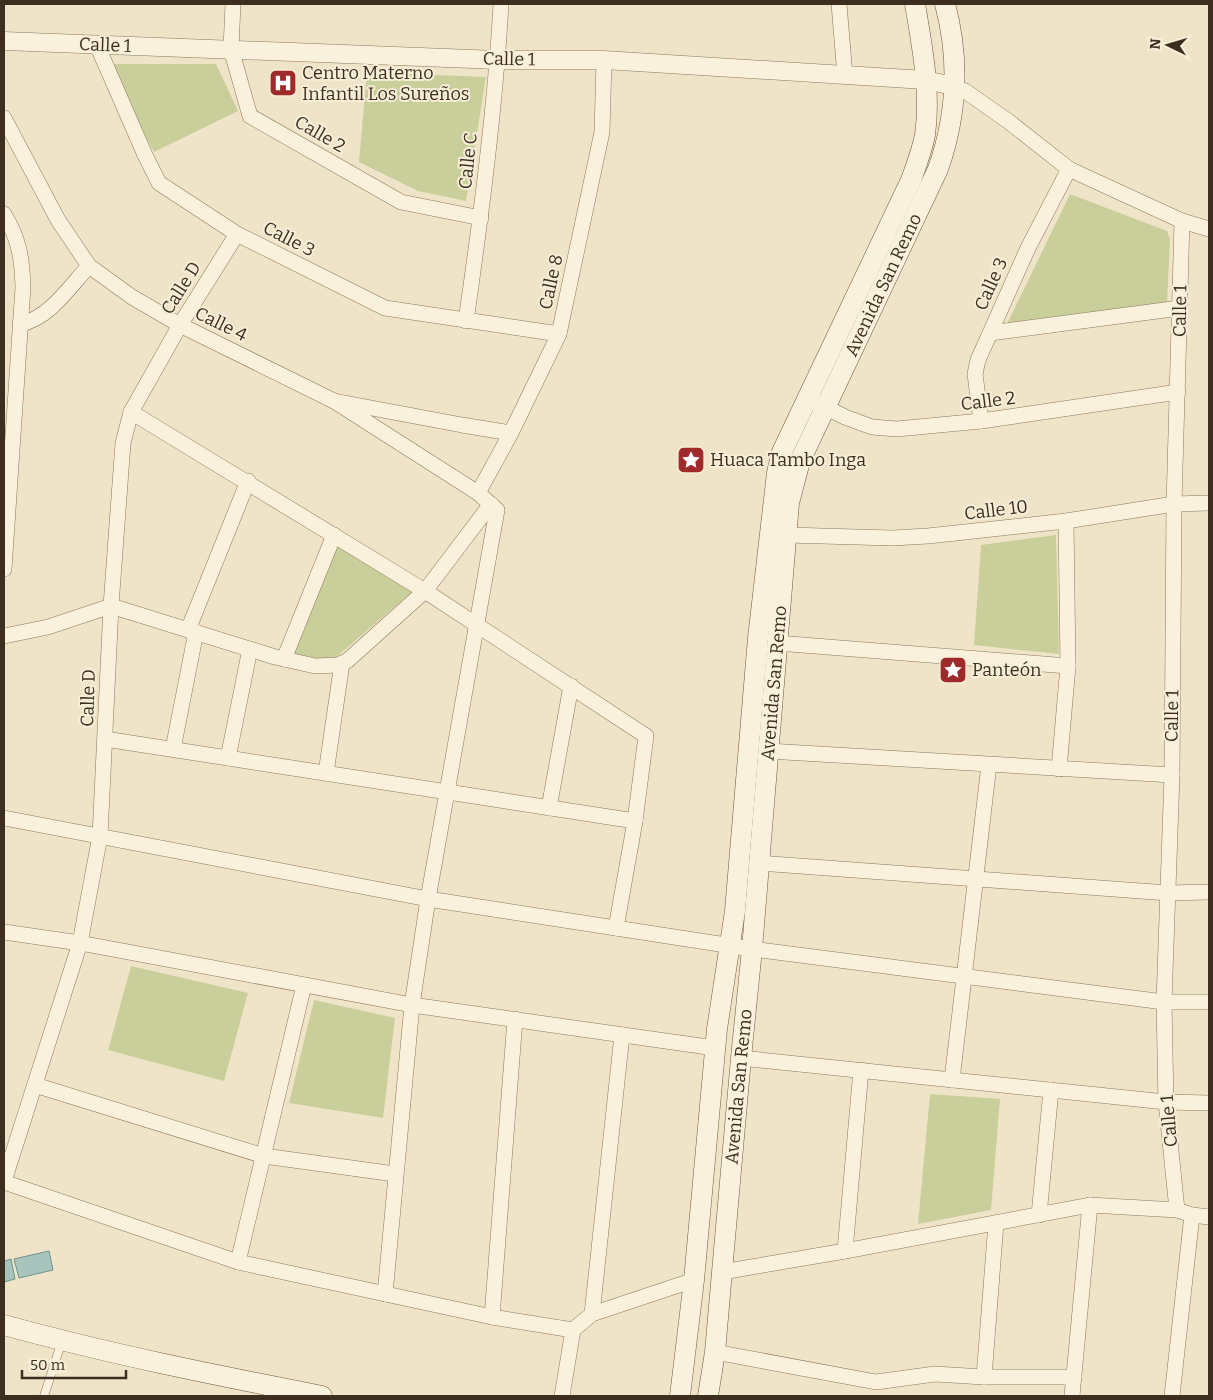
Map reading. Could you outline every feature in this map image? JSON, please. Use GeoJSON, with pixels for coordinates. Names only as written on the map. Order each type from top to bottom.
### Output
{"type":"FeatureCollection","features":[{"type":"Feature","properties":{"kind":"main road","name":"Avenida San Remo"},"geometry":{"type":"LineString","coordinates":[[680,1396],[694,1280],[715,1048],[723,982],[731,946],[735,911],[758,638],[775,482],[782,452],[911,180],[919,159],[925,136],[927,108],[926,80],[915,4]]}},
{"type":"Feature","properties":{"kind":"main road","name":"Avenida San Remo"},"geometry":{"type":"LineString","coordinates":[[708,1396],[715,1352],[752,950],[789,503],[800,461],[938,169],[947,143],[952,115],[954,86],[952,39],[945,4]]}},
{"type":"Feature","properties":{"kind":"main road"},"geometry":{"type":"LineString","coordinates":[[4,1324],[62,1341],[157,1363],[322,1396]]}},
{"type":"Feature","properties":{"kind":"street","name":"Calle 2"},"geometry":{"type":"LineString","coordinates":[[233,4],[231,49],[250,116],[401,202],[481,218]]}},
{"type":"Feature","properties":{"kind":"street","name":"Calle C"},"geometry":{"type":"LineString","coordinates":[[466,321],[481,218],[498,60],[501,4]]}},
{"type":"Feature","properties":{"kind":"street"},"geometry":{"type":"LineString","coordinates":[[839,4],[845,76]]}},
{"type":"Feature","properties":{"kind":"street","name":"Calle 1"},"geometry":{"type":"LineString","coordinates":[[4,41],[498,60],[604,60],[926,80],[954,86]]}},
{"type":"Feature","properties":{"kind":"street","name":"Calle 3"},"geometry":{"type":"LineString","coordinates":[[97,45],[144,155],[159,183],[237,234],[385,308],[559,334]]}},
{"type":"Feature","properties":{"kind":"street","name":"Calle 8"},"geometry":{"type":"LineString","coordinates":[[478,493],[511,433],[559,334],[602,132],[604,60]]}},
{"type":"Feature","properties":{"kind":"street"},"geometry":{"type":"LineString","coordinates":[[954,86],[965,91],[1001,116],[1069,169],[1182,221],[1209,229]]}},
{"type":"Feature","properties":{"kind":"street","name":"Calle 4"},"geometry":{"type":"LineString","coordinates":[[4,118],[58,220],[89,266],[132,297],[180,325],[334,401],[511,433]]}},
{"type":"Feature","properties":{"kind":"street","name":"Calle 3"},"geometry":{"type":"LineString","coordinates":[[980,421],[976,374],[978,360],[1028,248],[1069,169]]}},
{"type":"Feature","properties":{"kind":"street"},"geometry":{"type":"LineString","coordinates":[[4,569],[10,375],[20,324],[23,287],[19,245],[5,220]]}},
{"type":"Feature","properties":{"kind":"street","name":"Calle 1"},"geometry":{"type":"LineString","coordinates":[[1172,1396],[1185,1213],[1166,1102],[1164,1002],[1172,775],[1174,504],[1182,221]]}},
{"type":"Feature","properties":{"kind":"street","name":"Calle D"},"geometry":{"type":"LineString","coordinates":[[4,1181],[80,943],[100,836],[111,606],[123,443],[132,412],[180,325],[237,234]]}},
{"type":"Feature","properties":{"kind":"street"},"geometry":{"type":"LineString","coordinates":[[20,324],[31,322],[44,315],[89,266]]}},
{"type":"Feature","properties":{"kind":"street"},"geometry":{"type":"LineString","coordinates":[[990,333],[1180,308]]}},
{"type":"Feature","properties":{"kind":"street","name":"Calle 2"},"geometry":{"type":"LineString","coordinates":[[807,398],[845,417],[872,426],[897,429],[980,421],[1178,392]]}},
{"type":"Feature","properties":{"kind":"street"},"geometry":{"type":"LineString","coordinates":[[334,401],[478,493],[498,510],[428,899],[412,1005],[385,1294]]}},
{"type":"Feature","properties":{"kind":"street"},"geometry":{"type":"LineString","coordinates":[[132,412],[248,481],[425,591],[646,736],[635,821],[616,928]]}},
{"type":"Feature","properties":{"kind":"street"},"geometry":{"type":"LineString","coordinates":[[174,749],[192,631],[248,481]]}},
{"type":"Feature","properties":{"kind":"street"},"geometry":{"type":"LineString","coordinates":[[4,636],[48,627],[111,606],[284,659],[315,666],[338,665],[347,661],[425,591],[491,504]]}},
{"type":"Feature","properties":{"kind":"street","name":"Calle 10"},"geometry":{"type":"LineString","coordinates":[[786,535],[892,538],[928,536],[1066,521],[1174,504],[1209,504]]}},
{"type":"Feature","properties":{"kind":"street"},"geometry":{"type":"LineString","coordinates":[[1059,769],[1068,666],[1066,521]]}},
{"type":"Feature","properties":{"kind":"street"},"geometry":{"type":"LineString","coordinates":[[284,659],[334,535]]}},
{"type":"Feature","properties":{"kind":"street"},"geometry":{"type":"LineString","coordinates":[[777,643],[1068,666]]}},
{"type":"Feature","properties":{"kind":"street"},"geometry":{"type":"LineString","coordinates":[[228,758],[250,649]]}},
{"type":"Feature","properties":{"kind":"street"},"geometry":{"type":"LineString","coordinates":[[326,773],[342,663]]}},
{"type":"Feature","properties":{"kind":"street"},"geometry":{"type":"LineString","coordinates":[[549,808],[571,686]]}},
{"type":"Feature","properties":{"kind":"street"},"geometry":{"type":"LineString","coordinates":[[105,739],[635,821]]}},
{"type":"Feature","properties":{"kind":"street"},"geometry":{"type":"LineString","coordinates":[[768,752],[1172,775]]}},
{"type":"Feature","properties":{"kind":"street"},"geometry":{"type":"LineString","coordinates":[[952,1080],[989,765]]}},
{"type":"Feature","properties":{"kind":"street"},"geometry":{"type":"LineString","coordinates":[[4,818],[428,899],[752,950],[1164,1002],[1209,1002]]}},
{"type":"Feature","properties":{"kind":"street"},"geometry":{"type":"LineString","coordinates":[[758,863],[1168,893],[1209,892]]}},
{"type":"Feature","properties":{"kind":"street"},"geometry":{"type":"LineString","coordinates":[[4,932],[80,943],[412,1005],[715,1048]]}},
{"type":"Feature","properties":{"kind":"street"},"geometry":{"type":"LineString","coordinates":[[238,1262],[304,985]]}},
{"type":"Feature","properties":{"kind":"street"},"geometry":{"type":"LineString","coordinates":[[492,1317],[515,1019]]}},
{"type":"Feature","properties":{"kind":"street"},"geometry":{"type":"LineString","coordinates":[[592,1314],[622,1035]]}},
{"type":"Feature","properties":{"kind":"street"},"geometry":{"type":"LineString","coordinates":[[741,1058],[1166,1102],[1209,1103]]}},
{"type":"Feature","properties":{"kind":"street"},"geometry":{"type":"LineString","coordinates":[[845,1252],[861,1070]]}},
{"type":"Feature","properties":{"kind":"street"},"geometry":{"type":"LineString","coordinates":[[35,1085],[264,1156],[395,1174]]}},
{"type":"Feature","properties":{"kind":"street"},"geometry":{"type":"LineString","coordinates":[[1039,1215],[1051,1090]]}},
{"type":"Feature","properties":{"kind":"street"},"geometry":{"type":"LineString","coordinates":[[4,1181],[238,1262],[492,1317],[573,1330]]}},
{"type":"Feature","properties":{"kind":"street"},"geometry":{"type":"LineString","coordinates":[[722,1272],[845,1252],[1090,1205],[1185,1213],[1209,1218]]}},
{"type":"Feature","properties":{"kind":"street"},"geometry":{"type":"LineString","coordinates":[[1072,1396],[1090,1205]]}},
{"type":"Feature","properties":{"kind":"street"},"geometry":{"type":"LineString","coordinates":[[984,1377],[996,1223]]}},
{"type":"Feature","properties":{"kind":"street"},"geometry":{"type":"LineString","coordinates":[[562,1396],[573,1330],[592,1314],[694,1280]]}},
{"type":"Feature","properties":{"kind":"street"},"geometry":{"type":"LineString","coordinates":[[715,1352],[876,1382],[935,1374],[984,1377],[1074,1377]]}},
{"type":"Feature","properties":{"kind":"lane"},"geometry":{"type":"LineString","coordinates":[[44,1396],[62,1341]]}},
{"type":"Feature","properties":{"kind":"green space"},"geometry":{"type":"Polygon","coordinates":[[[106,64],[216,64],[238,111],[154,152],[106,64]]]}},
{"type":"Feature","properties":{"kind":"green space"},"geometry":{"type":"Polygon","coordinates":[[[367,72],[486,77],[466,201],[418,191],[359,162],[367,72]]]}},
{"type":"Feature","properties":{"kind":"green space"},"geometry":{"type":"Polygon","coordinates":[[[1070,194],[1167,231],[1170,239],[1167,303],[1007,324],[1070,194]]]}},
{"type":"Feature","properties":{"kind":"green space"},"geometry":{"type":"Polygon","coordinates":[[[1056,535],[1059,654],[974,645],[981,545],[1056,535]]]}},
{"type":"Feature","properties":{"kind":"green space"},"geometry":{"type":"Polygon","coordinates":[[[335,545],[413,591],[334,659],[290,653],[335,545]]]}},
{"type":"Feature","properties":{"kind":"green space"},"geometry":{"type":"Polygon","coordinates":[[[131,966],[248,993],[224,1081],[108,1050],[131,966]]]}},
{"type":"Feature","properties":{"kind":"green space"},"geometry":{"type":"Polygon","coordinates":[[[314,1000],[395,1018],[383,1118],[289,1103],[314,1000]]]}},
{"type":"Feature","properties":{"kind":"green space"},"geometry":{"type":"Polygon","coordinates":[[[930,1094],[1000,1099],[991,1210],[918,1224],[930,1094]]]}},
{"type":"Feature","properties":{"kind":"water"},"geometry":{"type":"Polygon","coordinates":[[[49,1251],[53,1270],[19,1278],[14,1259],[49,1251]]]}},
{"type":"Feature","properties":{"kind":"water"},"geometry":{"type":"Polygon","coordinates":[[[11,1259],[15,1279],[4,1282],[4,1261],[11,1259]]]}},
{"type":"Feature","properties":{"kind":"place","name":"Centro Materno Infantil Los Sureños"},"geometry":{"type":"Point","coordinates":[283,83]}},
{"type":"Feature","properties":{"kind":"place","name":"Huaca Tambo Inga"},"geometry":{"type":"Point","coordinates":[691,460]}},
{"type":"Feature","properties":{"kind":"place","name":"Panteón"},"geometry":{"type":"Point","coordinates":[953,670]}}]}
